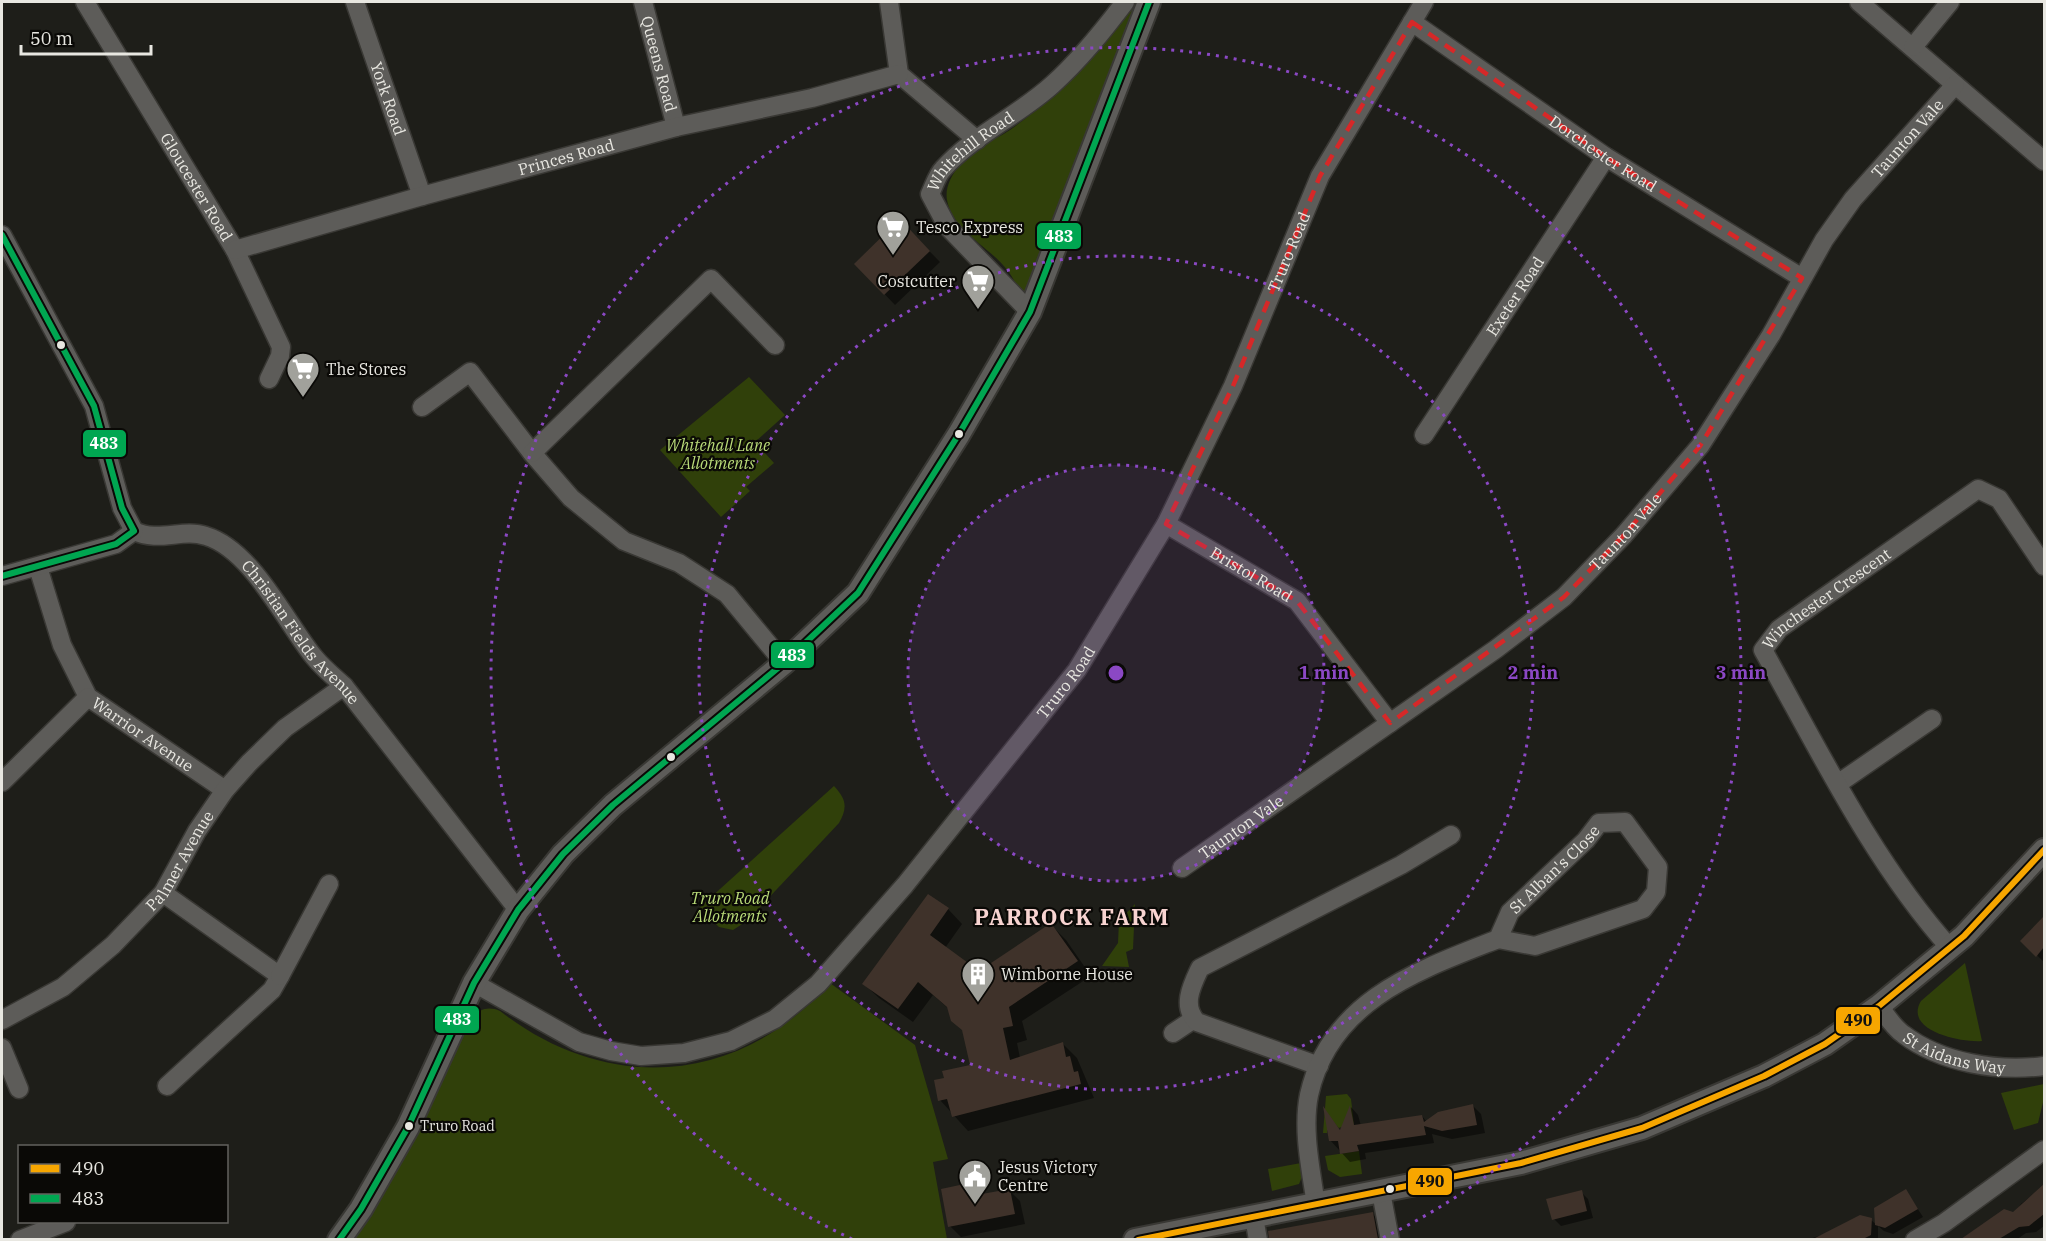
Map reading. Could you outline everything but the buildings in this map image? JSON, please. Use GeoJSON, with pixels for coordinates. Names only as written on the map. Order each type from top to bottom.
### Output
{"type":"FeatureCollection","features":[{"type":"Feature","properties":{"kind":"street","name":"Gloucester Road"},"geometry":{"type":"LineString","coordinates":[[84,2],[235,250],[281,347],[280,356],[269,379]]}},
{"type":"Feature","properties":{"kind":"street","name":"York Road"},"geometry":{"type":"LineString","coordinates":[[355,2],[422,196]]}},
{"type":"Feature","properties":{"kind":"street","name":"Queens Road"},"geometry":{"type":"LineString","coordinates":[[643,2],[676,127]]}},
{"type":"Feature","properties":{"kind":"street"},"geometry":{"type":"LineString","coordinates":[[889,2],[899,74],[977,140]]}},
{"type":"Feature","properties":{"kind":"street","name":"Whitehill Road"},"geometry":{"type":"LineString","coordinates":[[1030,312],[947,226],[930,194],[942,170],[977,140],[1002,124],[1051,86],[1101,34],[1125,2]]}},
{"type":"Feature","properties":{"kind":"street"},"geometry":{"type":"LineString","coordinates":[[339,1239],[361,1209],[408,1127],[474,983],[518,910],[563,854],[613,805],[784,663],[858,593],[959,434],[1030,312],[1149,2]]}},
{"type":"Feature","properties":{"kind":"street","name":"Truro Road"},"geometry":{"type":"LineString","coordinates":[[474,983],[579,1042],[627,1055],[665,1055],[708,1048],[740,1037],[775,1019],[818,984],[860,937],[1077,669],[1166,524],[1233,386],[1320,176],[1424,2]]}},
{"type":"Feature","properties":{"kind":"street"},"geometry":{"type":"LineString","coordinates":[[1859,2],[2044,161]]}},
{"type":"Feature","properties":{"kind":"street"},"geometry":{"type":"LineString","coordinates":[[1913,47],[1950,2]]}},
{"type":"Feature","properties":{"kind":"street","name":"Dorchester Road"},"geometry":{"type":"LineString","coordinates":[[1412,22],[1606,157],[1802,278]]}},
{"type":"Feature","properties":{"kind":"street","name":"Princes Road"},"geometry":{"type":"LineString","coordinates":[[235,250],[676,127],[812,98],[899,74]]}},
{"type":"Feature","properties":{"kind":"street","name":"Taunton Vale"},"geometry":{"type":"LineString","coordinates":[[1182,868],[1496,649],[1564,597],[1624,535],[1700,446],[1771,335],[1824,240],[1853,199],[1955,85]]}},
{"type":"Feature","properties":{"kind":"street","name":"Exeter Road"},"geometry":{"type":"LineString","coordinates":[[1424,435],[1606,157]]}},
{"type":"Feature","properties":{"kind":"street"},"geometry":{"type":"LineString","coordinates":[[2,236],[94,406],[122,508],[134,531],[119,543],[2,576]]}},
{"type":"Feature","properties":{"kind":"street"},"geometry":{"type":"LineString","coordinates":[[532,453],[711,279],[775,345]]}},
{"type":"Feature","properties":{"kind":"street"},"geometry":{"type":"LineString","coordinates":[[422,407],[470,372],[532,453],[572,498],[624,541],[679,563],[727,594],[784,663]]}},
{"type":"Feature","properties":{"kind":"street","name":"Winchester Crescent"},"geometry":{"type":"LineString","coordinates":[[1950,948],[1893,876],[1763,650],[1779,629],[1978,489],[1999,499],[2044,566]]}},
{"type":"Feature","properties":{"kind":"street","name":"Bristol Road"},"geometry":{"type":"LineString","coordinates":[[1166,524],[1297,601],[1390,723]]}},
{"type":"Feature","properties":{"kind":"street","name":"Christian Fields Avenue"},"geometry":{"type":"LineString","coordinates":[[134,531],[147,538],[204,535],[226,546],[244,561],[315,659],[344,686],[518,910]]}},
{"type":"Feature","properties":{"kind":"street","name":"Warrior Avenue"},"geometry":{"type":"LineString","coordinates":[[38,567],[62,645],[88,697],[225,790]]}},
{"type":"Feature","properties":{"kind":"street","name":"Palmer Avenue"},"geometry":{"type":"LineString","coordinates":[[2,1020],[63,987],[113,945],[163,893],[197,831],[225,790],[285,728],[344,686]]}},
{"type":"Feature","properties":{"kind":"street"},"geometry":{"type":"LineString","coordinates":[[2,782],[88,697]]}},
{"type":"Feature","properties":{"kind":"street"},"geometry":{"type":"LineString","coordinates":[[1839,783],[1932,719]]}},
{"type":"Feature","properties":{"kind":"street","name":"St Alban's Close"},"geometry":{"type":"LineString","coordinates":[[1625,822],[1658,867],[1656,892],[1643,909],[1535,946],[1498,939],[1510,912],[1586,840],[1599,823],[1625,822]]}},
{"type":"Feature","properties":{"kind":"street"},"geometry":{"type":"LineString","coordinates":[[1173,1034],[1191,1011],[1192,984],[1203,964],[1401,865],[1451,835]]}},
{"type":"Feature","properties":{"kind":"street"},"geometry":{"type":"LineString","coordinates":[[1135,1239],[1521,1163],[1642,1128],[1764,1076],[1825,1044],[1879,1006],[1950,948],[2031,867],[2044,850]]}},
{"type":"Feature","properties":{"kind":"street"},"geometry":{"type":"LineString","coordinates":[[167,1086],[272,990],[329,884]]}},
{"type":"Feature","properties":{"kind":"street"},"geometry":{"type":"LineString","coordinates":[[163,893],[280,976]]}},
{"type":"Feature","properties":{"kind":"street"},"geometry":{"type":"LineString","coordinates":[[1316,1204],[1308,1143],[1309,1096],[1319,1066],[1345,1024],[1383,990],[1430,966],[1498,939]]}},
{"type":"Feature","properties":{"kind":"street","name":"St Aidans Way"},"geometry":{"type":"LineString","coordinates":[[1879,1006],[1901,1033],[1929,1050],[1979,1065],[2019,1069],[2044,1066]]}},
{"type":"Feature","properties":{"kind":"street"},"geometry":{"type":"LineString","coordinates":[[1191,1011],[1319,1066]]}},
{"type":"Feature","properties":{"kind":"street"},"geometry":{"type":"LineString","coordinates":[[2,1048],[19,1089]]}},
{"type":"Feature","properties":{"kind":"street"},"geometry":{"type":"LineString","coordinates":[[1915,1239],[1944,1223],[2044,1150]]}},
{"type":"Feature","properties":{"kind":"street"},"geometry":{"type":"LineString","coordinates":[[1381,1192],[1390,1239]]}},
{"type":"Feature","properties":{"kind":"street"},"geometry":{"type":"LineString","coordinates":[[1254,1217],[1258,1239]]}},
{"type":"Feature","properties":{"kind":"street"},"geometry":{"type":"LineString","coordinates":[[20,1239],[61,1223]]}},
{"type":"Feature","properties":{"kind":"highlighted area"},"geometry":{"type":"Polygon","coordinates":[[[1412,22],[1606,157],[1802,278],[1700,446],[1624,535],[1564,597],[1390,723],[1297,601],[1166,524],[1233,386],[1320,176],[1412,22]]]}},
{"type":"Feature","properties":{"kind":"green space"},"geometry":{"type":"Polygon","coordinates":[[[1134,2],[1138,2],[1026,292],[1018,292],[1013,278],[1005,267],[970,236],[952,214],[947,200],[949,183],[958,167],[971,153],[985,142],[1000,136],[1018,124],[1063,86],[1091,56],[1134,2]]]}},
{"type":"Feature","properties":{"kind":"green space","name":"Whitehall Lane Allotments"},"geometry":{"type":"Polygon","coordinates":[[[749,377],[785,415],[755,442],[774,463],[746,487],[750,491],[721,517],[660,450],[749,377]]]}},
{"type":"Feature","properties":{"kind":"green space","name":"Truro Road Allotments"},"geometry":{"type":"Polygon","coordinates":[[[834,786],[843,799],[845,808],[839,823],[747,921],[733,930],[719,927],[699,908],[834,786]]]}},
{"type":"Feature","properties":{"kind":"green space"},"geometry":{"type":"Polygon","coordinates":[[[1135,904],[1133,949],[1126,952],[1129,967],[1102,966],[1118,943],[1119,921],[1135,904]]]}},
{"type":"Feature","properties":{"kind":"green space"},"geometry":{"type":"Polygon","coordinates":[[[1965,963],[1982,1041],[1962,1040],[1937,1033],[1920,1020],[1918,1011],[1921,1001],[1965,963]]]}},
{"type":"Feature","properties":{"kind":"green space"},"geometry":{"type":"Polygon","coordinates":[[[830,983],[915,1045],[948,1159],[933,1162],[947,1239],[351,1240],[417,1136],[471,1019],[477,1013],[488,1009],[500,1011],[541,1038],[584,1056],[628,1066],[671,1067],[714,1059],[755,1042],[794,1017],[830,983]]]}},
{"type":"Feature","properties":{"kind":"green space"},"geometry":{"type":"Polygon","coordinates":[[[2044,1084],[2044,1098],[2038,1123],[2014,1130],[2001,1093],[2044,1084]]]}},
{"type":"Feature","properties":{"kind":"green space"},"geometry":{"type":"Polygon","coordinates":[[[1347,1094],[1351,1099],[1354,1125],[1327,1130],[1327,1133],[1323,1133],[1326,1096],[1347,1094]]]}},
{"type":"Feature","properties":{"kind":"green space"},"geometry":{"type":"Polygon","coordinates":[[[1359,1151],[1362,1174],[1340,1177],[1328,1170],[1325,1156],[1359,1151]]]}},
{"type":"Feature","properties":{"kind":"green space"},"geometry":{"type":"Polygon","coordinates":[[[1301,1163],[1302,1177],[1299,1184],[1272,1191],[1268,1169],[1301,1163]]]}},
{"type":"Feature","properties":{"kind":"transit line","name":"483"},"geometry":{"type":"LineString","coordinates":[[339,1240],[361,1209],[408,1127],[474,983],[518,910],[563,854],[613,805],[784,663],[858,593],[959,434],[1030,312],[1149,2]]}},
{"type":"Feature","properties":{"kind":"transit line","name":"483"},"geometry":{"type":"LineString","coordinates":[[2,235],[94,406],[122,508],[134,531],[116,544],[2,576]]}},
{"type":"Feature","properties":{"kind":"transit line","name":"490"},"geometry":{"type":"LineString","coordinates":[[1138,1240],[1521,1163],[1642,1128],[1764,1076],[1825,1044],[1879,1006],[1964,936],[2044,850]]}},
{"type":"Feature","properties":{"kind":"place","name":"Tesco Express"},"geometry":{"type":"Point","coordinates":[893,256]}},
{"type":"Feature","properties":{"kind":"place","name":"Costcutter"},"geometry":{"type":"Point","coordinates":[978,310]}},
{"type":"Feature","properties":{"kind":"place","name":"The Stores"},"geometry":{"type":"Point","coordinates":[303,398]}},
{"type":"Feature","properties":{"kind":"place","name":"Wimborne House"},"geometry":{"type":"Point","coordinates":[978,1003]}},
{"type":"Feature","properties":{"kind":"place","name":"Truro Road"},"geometry":{"type":"Point","coordinates":[409,1126]}},
{"type":"Feature","properties":{"kind":"place","name":"Jesus Victory Centre"},"geometry":{"type":"Point","coordinates":[975,1205]}},
{"type":"Feature","properties":{"kind":"district","name":"PARROCK FARM"},"geometry":{"type":"Point","coordinates":[1072,916]}}]}
